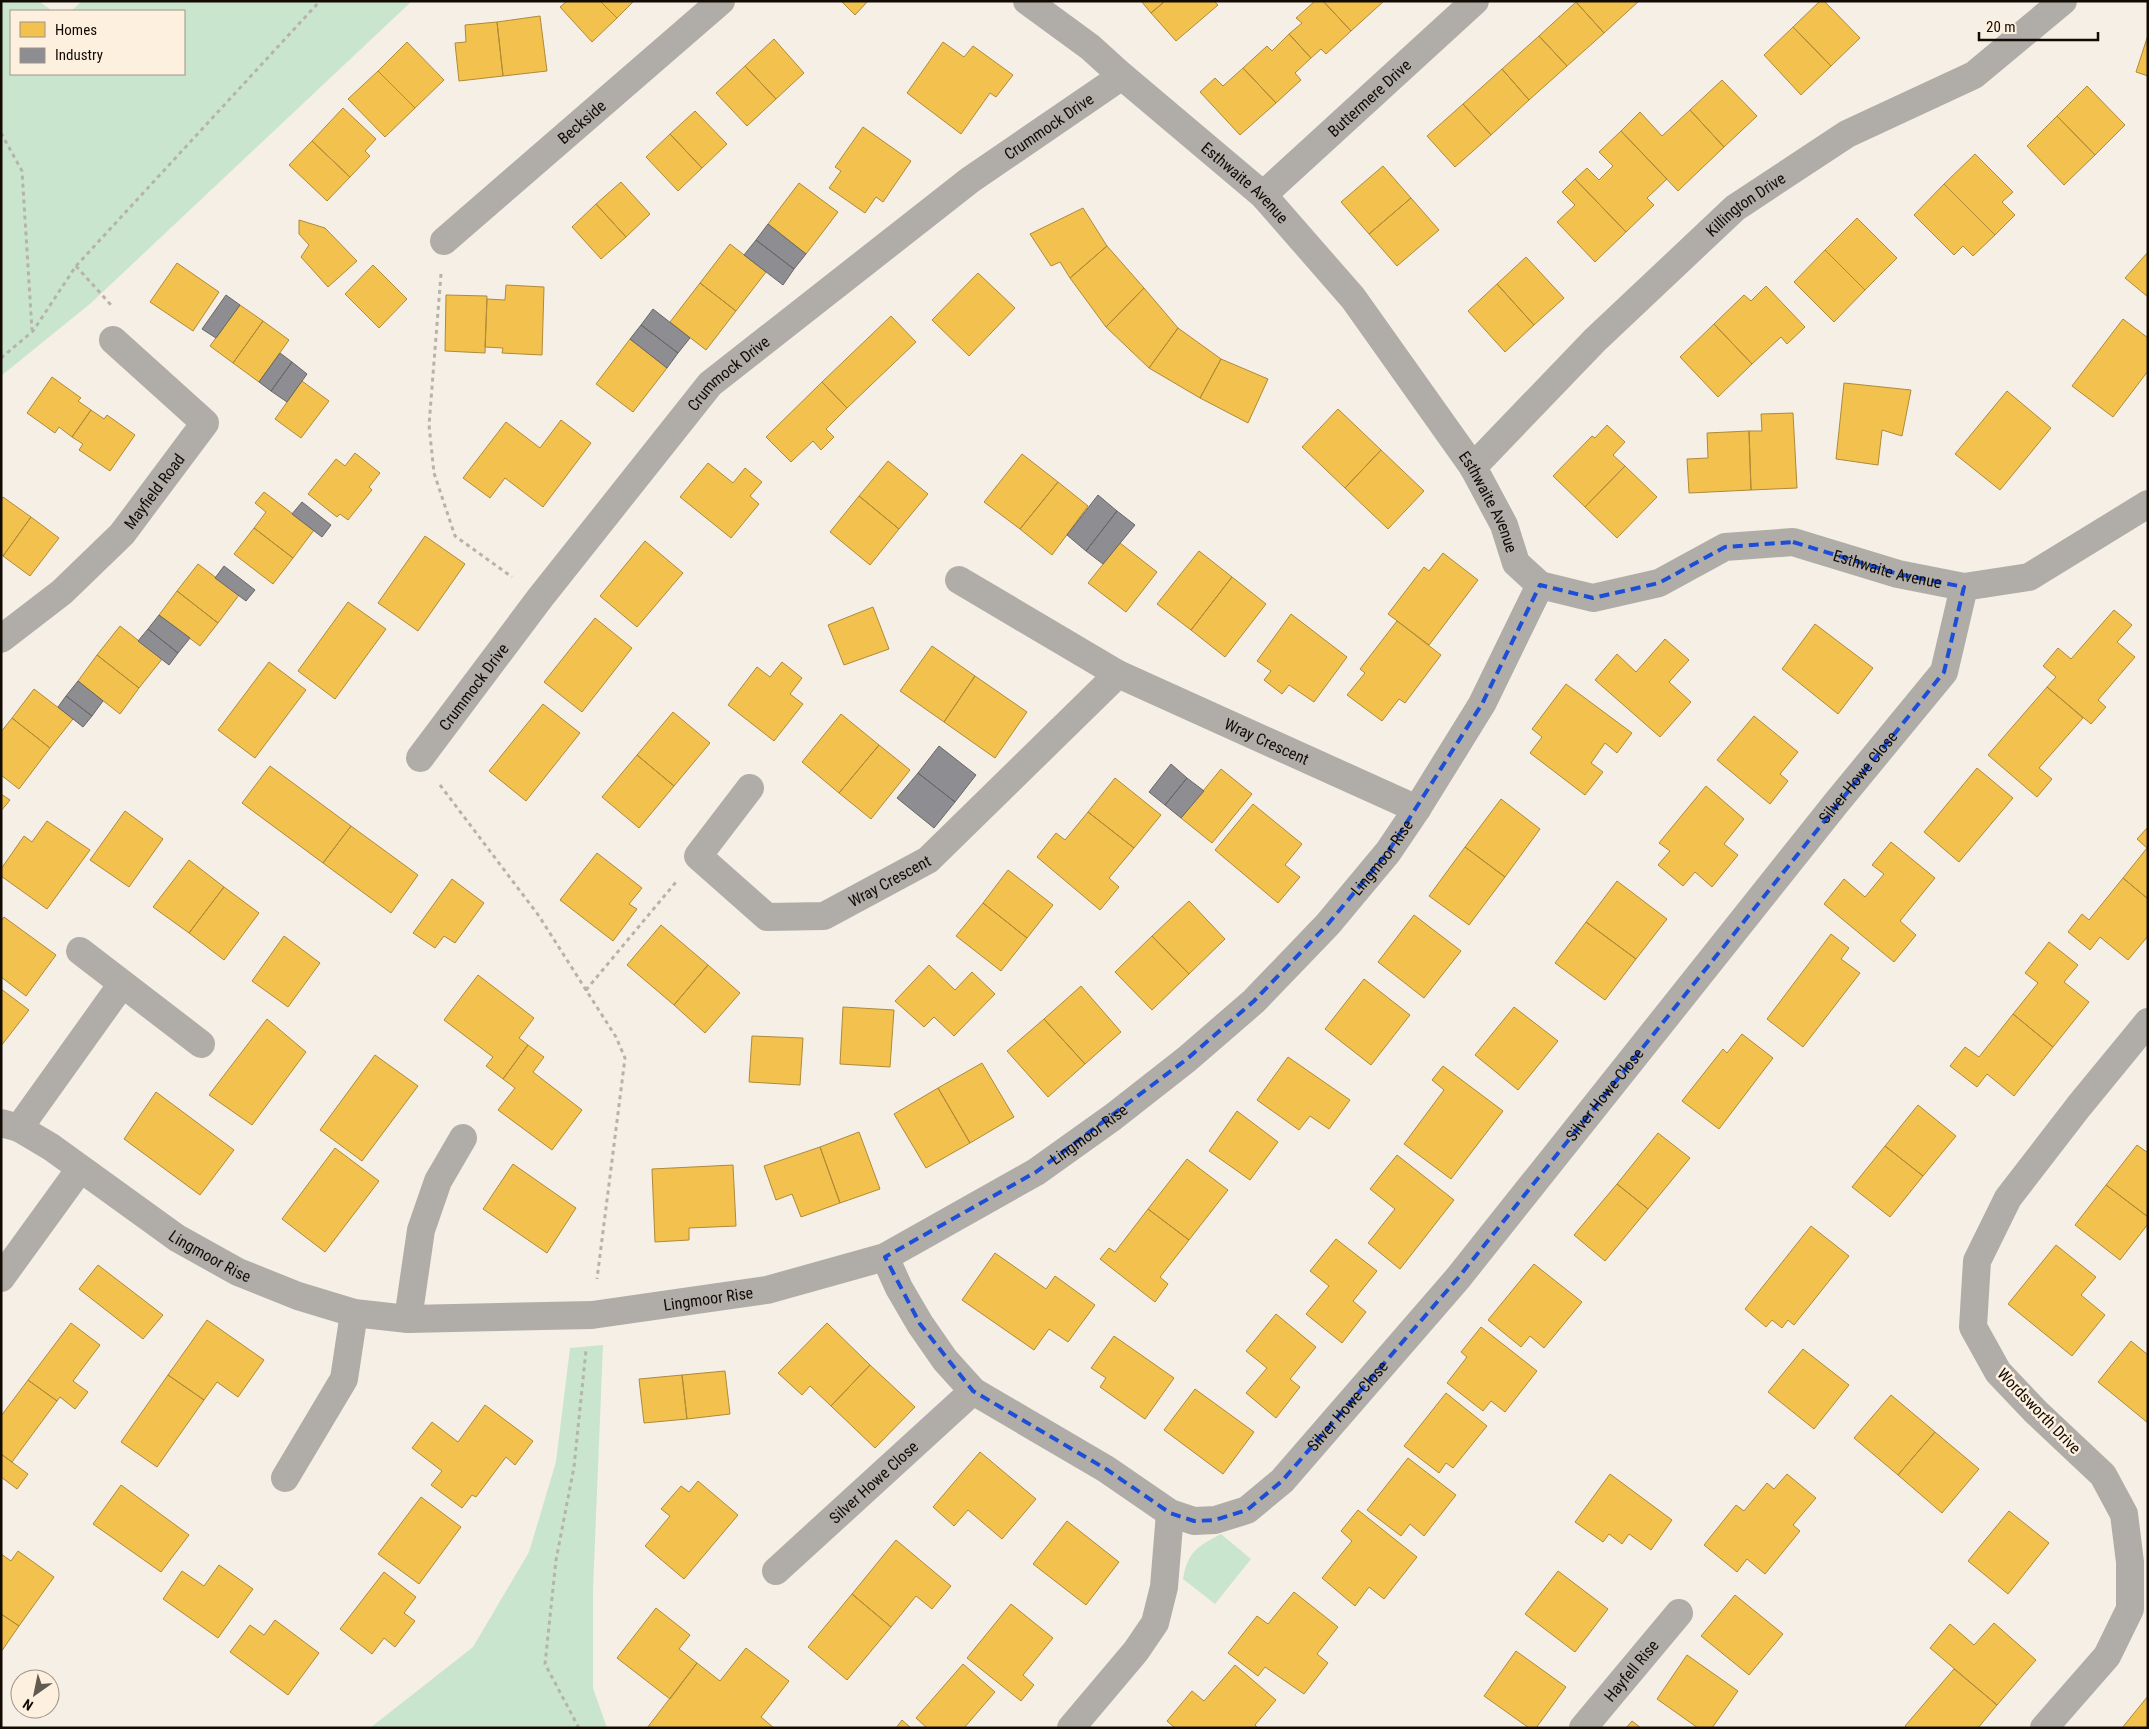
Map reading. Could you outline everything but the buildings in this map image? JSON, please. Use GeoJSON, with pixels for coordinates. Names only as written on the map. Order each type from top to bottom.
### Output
{"type":"FeatureCollection","features":[{"type":"Feature","properties":{"kind":"street","name":"Beckside"},"geometry":{"type":"LineString","coordinates":[[444,241],[721,1]]}},
{"type":"Feature","properties":{"kind":"street","name":"Esthwaite Avenue"},"geometry":{"type":"LineString","coordinates":[[1027,1],[1090,47],[1263,194],[1353,298],[1473,467],[1504,525],[1516,563],[1540,586],[1594,598],[1659,583],[1725,547],[1793,542],[1898,574],[1964,587],[2029,578],[2148,504]]}},
{"type":"Feature","properties":{"kind":"street","name":"Buttermere Drive"},"geometry":{"type":"LineString","coordinates":[[1263,194],[1475,1]]}},
{"type":"Feature","properties":{"kind":"street","name":"Killington Drive"},"geometry":{"type":"LineString","coordinates":[[1473,467],[1595,340],[1735,208],[1847,134],[1974,76],[2063,1]]}},
{"type":"Feature","properties":{"kind":"street","name":"Crummock Drive"},"geometry":{"type":"LineString","coordinates":[[420,758],[540,598],[710,384],[970,180],[1122,76]]}},
{"type":"Feature","properties":{"kind":"street","name":"Mayfield Road"},"geometry":{"type":"LineString","coordinates":[[2,637],[62,592],[122,534],[205,424],[112,340]]}},
{"type":"Feature","properties":{"kind":"street","name":"Wray Crescent"},"geometry":{"type":"LineString","coordinates":[[959,580],[1118,674],[1417,809]]}},
{"type":"Feature","properties":{"kind":"street","name":"Lingmoor Rise"},"geometry":{"type":"LineString","coordinates":[[122,984],[10,1125],[51,1147],[177,1238],[238,1272],[298,1296],[354,1313],[408,1319],[592,1315],[767,1290],[885,1256],[1036,1172],[1113,1117],[1187,1059],[1254,1002],[1328,924],[1388,852],[1482,704],[1540,586]]}},
{"type":"Feature","properties":{"kind":"street","name":"Silver Howe Close"},"geometry":{"type":"LineString","coordinates":[[885,1256],[899,1288],[920,1324],[945,1360],[973,1391],[1106,1469],[1170,1513],[1194,1521],[1215,1520],[1247,1510],[1282,1482],[1458,1278],[1830,810],[1944,672],[1964,587]]}},
{"type":"Feature","properties":{"kind":"street","name":"Wray Crescent"},"geometry":{"type":"LineString","coordinates":[[698,856],[768,917],[824,916],[928,860],[1118,674]]}},
{"type":"Feature","properties":{"kind":"street"},"geometry":{"type":"LineString","coordinates":[[698,856],[750,788]]}},
{"type":"Feature","properties":{"kind":"street"},"geometry":{"type":"LineString","coordinates":[[80,951],[200,1044]]}},
{"type":"Feature","properties":{"kind":"street","name":"Wordsworth Drive"},"geometry":{"type":"LineString","coordinates":[[2044,1728],[2108,1656],[2130,1609],[2130,1562],[2124,1514],[2103,1476],[2036,1412],[1998,1372],[1973,1327],[1977,1261],[2008,1198],[2079,1106],[2148,1022]]}},
{"type":"Feature","properties":{"kind":"street"},"geometry":{"type":"LineString","coordinates":[[408,1319],[421,1230],[438,1181],[463,1138]]}},
{"type":"Feature","properties":{"kind":"street"},"geometry":{"type":"LineString","coordinates":[[1,1278],[80,1168]]}},
{"type":"Feature","properties":{"kind":"street"},"geometry":{"type":"LineString","coordinates":[[285,1478],[344,1379],[354,1313]]}},
{"type":"Feature","properties":{"kind":"street","name":"Silver Howe Close"},"geometry":{"type":"LineString","coordinates":[[776,1572],[973,1391]]}},
{"type":"Feature","properties":{"kind":"street"},"geometry":{"type":"LineString","coordinates":[[1071,1728],[1136,1651],[1155,1623],[1164,1587],[1170,1513]]}},
{"type":"Feature","properties":{"kind":"street","name":"Hayfell Rise"},"geometry":{"type":"LineString","coordinates":[[1583,1728],[1679,1613]]}},
{"type":"Feature","properties":{"kind":"path"},"geometry":{"type":"LineString","coordinates":[[1,358],[32,331],[76,266],[320,1]]}},
{"type":"Feature","properties":{"kind":"path"},"geometry":{"type":"LineString","coordinates":[[1,133],[22,171],[32,331]]}},
{"type":"Feature","properties":{"kind":"path"},"geometry":{"type":"LineString","coordinates":[[444,241],[429,425],[434,473],[456,536],[540,598]]}},
{"type":"Feature","properties":{"kind":"path"},"geometry":{"type":"LineString","coordinates":[[420,758],[539,916],[616,1037],[625,1058],[596,1285]]}},
{"type":"Feature","properties":{"kind":"path"},"geometry":{"type":"LineString","coordinates":[[586,990],[698,856]]}},
{"type":"Feature","properties":{"kind":"path"},"geometry":{"type":"LineString","coordinates":[[579,1728],[544,1664],[556,1560],[574,1467],[586,1346]]}},
{"type":"Feature","properties":{"kind":"highlighted area"},"geometry":{"type":"Polygon","coordinates":[[[1793,542],[1898,574],[1964,587],[1944,672],[1458,1278],[1282,1481],[1247,1510],[1215,1520],[1194,1521],[1170,1513],[1106,1469],[973,1391],[920,1324],[885,1257],[1036,1172],[1187,1059],[1254,1001],[1328,924],[1388,852],[1482,704],[1540,585],[1593,598],[1659,583],[1725,547],[1793,542]]]}},
{"type":"Feature","properties":{"kind":"green space"},"geometry":{"type":"Polygon","coordinates":[[[1,1],[39,1],[51,10],[10,10],[10,75],[185,75],[185,10],[72,10],[82,1],[412,1],[91,303],[1,376],[1,1]]]}},
{"type":"Feature","properties":{"kind":"green space"},"geometry":{"type":"Polygon","coordinates":[[[603,1345],[593,1590],[593,1688],[607,1728],[370,1728],[473,1647],[529,1552],[556,1462],[570,1348],[603,1345]]]}},
{"type":"Feature","properties":{"kind":"green space"},"geometry":{"type":"Polygon","coordinates":[[[1221,1534],[1251,1559],[1215,1604],[1183,1579],[1188,1562],[1195,1551],[1221,1534]]]}}]}
